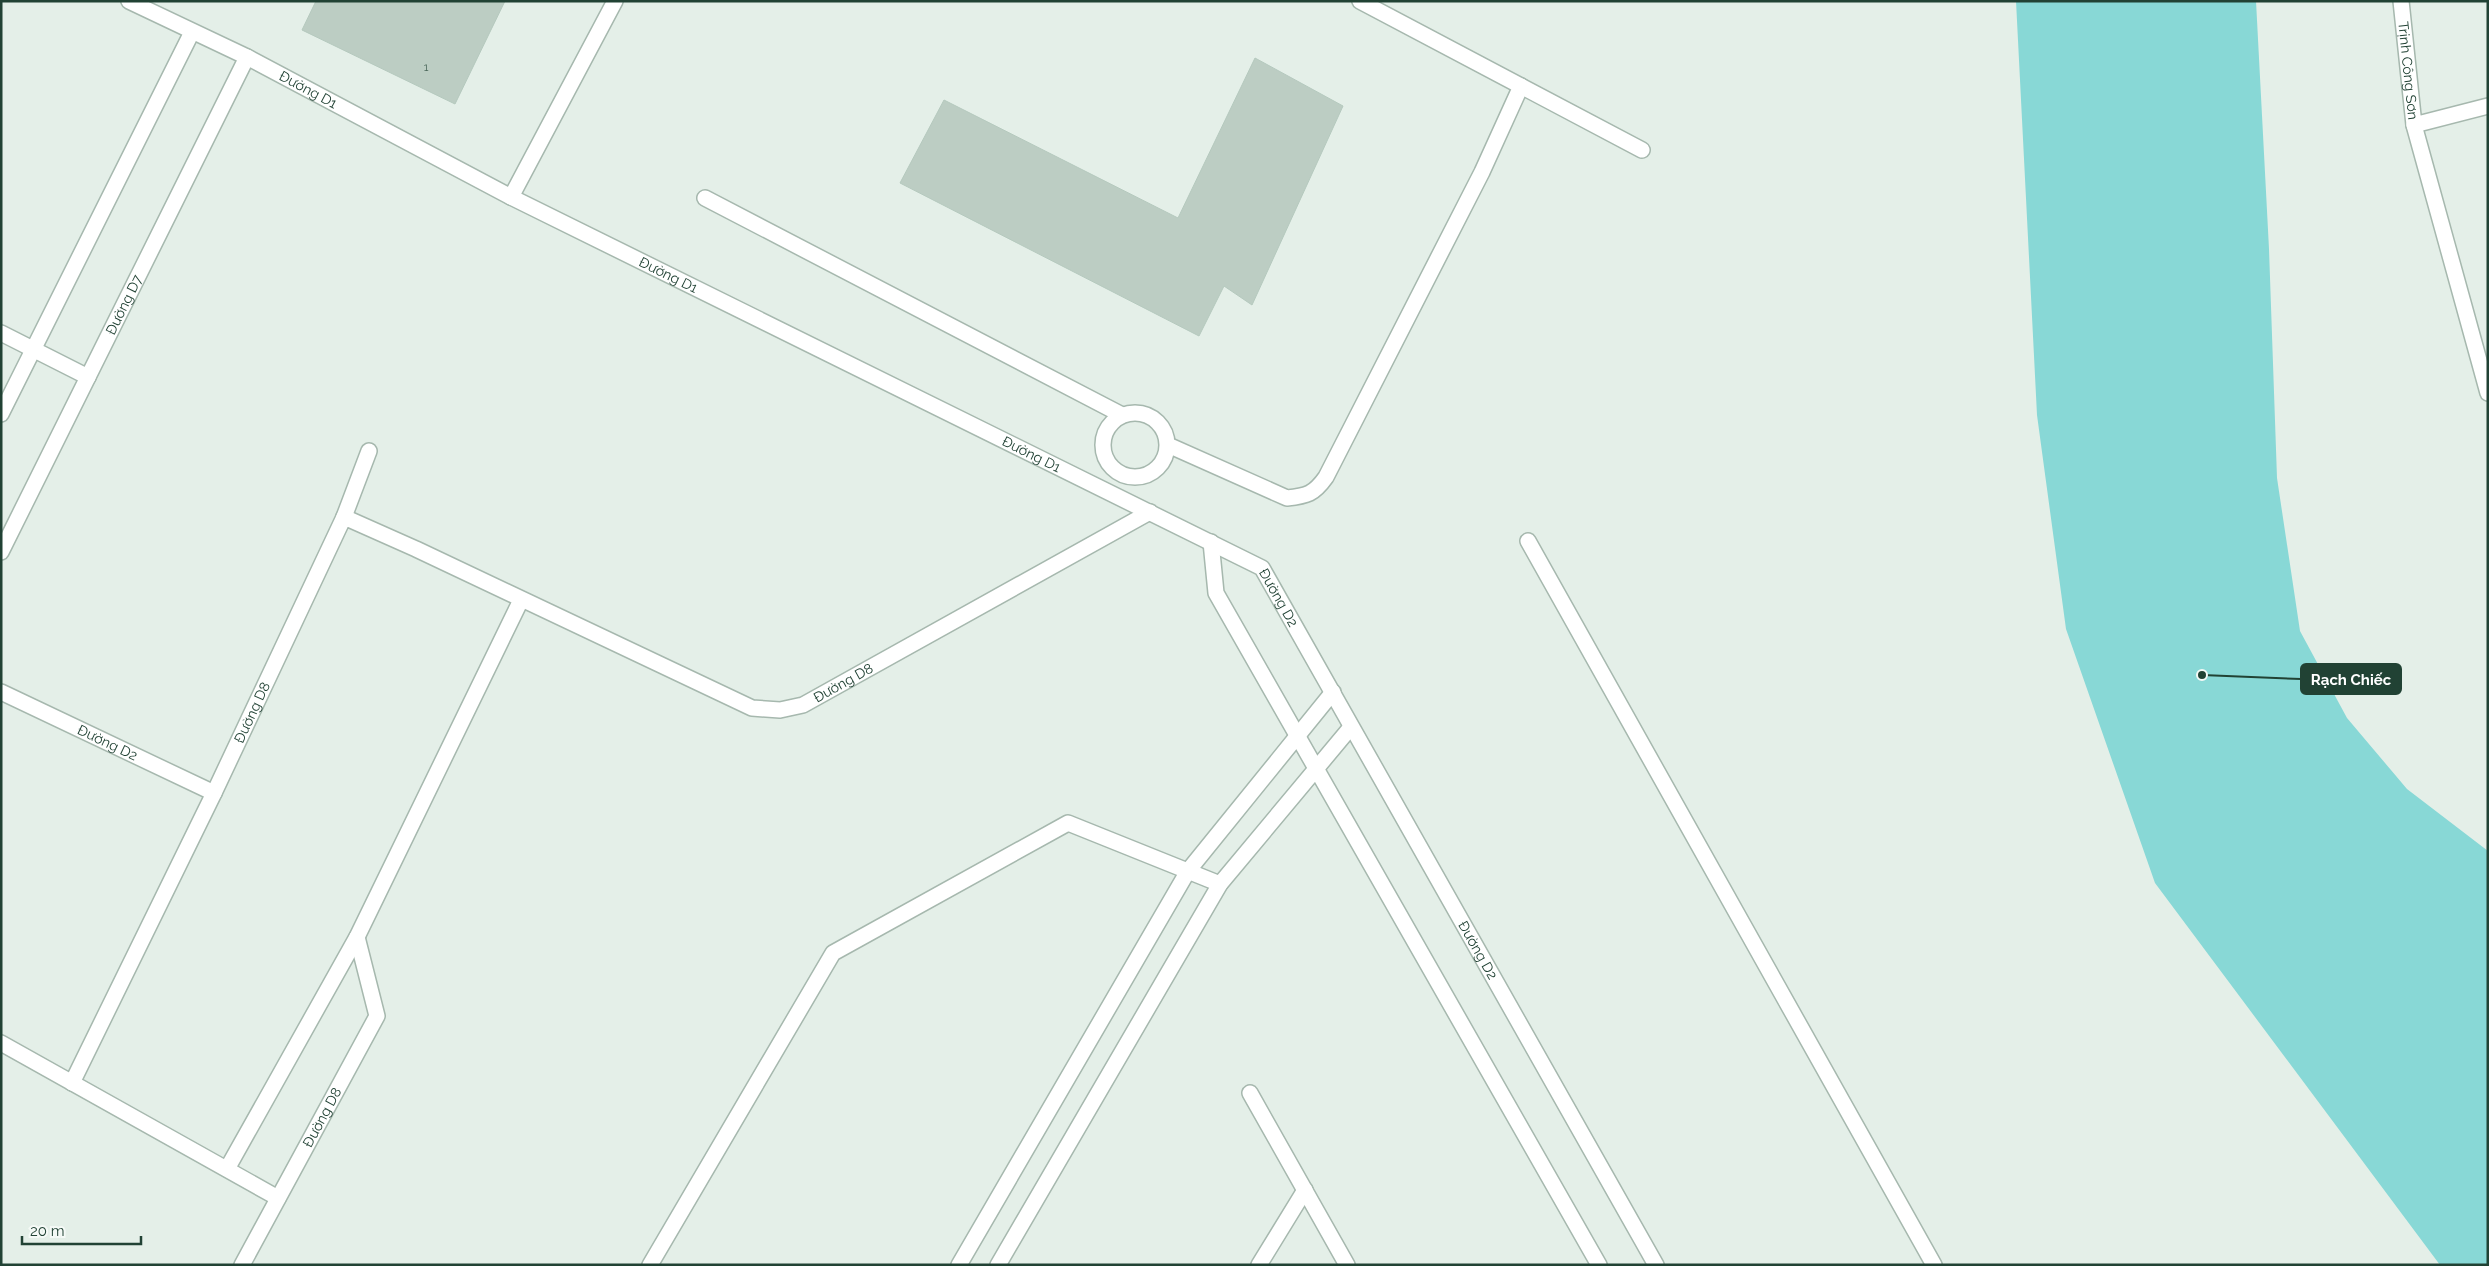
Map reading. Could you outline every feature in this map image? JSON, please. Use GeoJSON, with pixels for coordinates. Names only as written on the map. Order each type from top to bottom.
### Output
{"type":"FeatureCollection","features":[{"type":"Feature","properties":{"kind":"street","name":"Đường D1"},"geometry":{"type":"LineString","coordinates":[[129,1],[246,57],[511,197],[1211,542]]}},
{"type":"Feature","properties":{"kind":"street"},"geometry":{"type":"LineString","coordinates":[[511,197],[615,1]]}},
{"type":"Feature","properties":{"kind":"street"},"geometry":{"type":"LineString","coordinates":[[1360,1],[1642,150]]}},
{"type":"Feature","properties":{"kind":"street","name":"Trịnh Công Sơn"},"geometry":{"type":"LineString","coordinates":[[2401,1],[2414,125],[2488,106]]}},
{"type":"Feature","properties":{"kind":"street"},"geometry":{"type":"LineString","coordinates":[[1,414],[192,32]]}},
{"type":"Feature","properties":{"kind":"street","name":"Đường D7"},"geometry":{"type":"LineString","coordinates":[[1,552],[246,57]]}},
{"type":"Feature","properties":{"kind":"street"},"geometry":{"type":"LineString","coordinates":[[1168,445],[1287,498],[1303,496],[1316,490],[1326,477],[1477,181],[1521,86]]}},
{"type":"Feature","properties":{"kind":"street"},"geometry":{"type":"LineString","coordinates":[[2414,125],[2488,393]]}},
{"type":"Feature","properties":{"kind":"street"},"geometry":{"type":"LineString","coordinates":[[705,198],[1122,415]]}},
{"type":"Feature","properties":{"kind":"street"},"geometry":{"type":"LineString","coordinates":[[1,334],[88,377]]}},
{"type":"Feature","properties":{"kind":"street"},"geometry":{"type":"LineString","coordinates":[[1132,412],[1143,413],[1153,418],[1166,434],[1168,445],[1164,460],[1154,472],[1144,477],[1122,475],[1107,461],[1103,440],[1107,429],[1122,415],[1132,412]]}},
{"type":"Feature","properties":{"kind":"street"},"geometry":{"type":"LineString","coordinates":[[344,517],[369,451]]}},
{"type":"Feature","properties":{"kind":"street"},"geometry":{"type":"LineString","coordinates":[[1114,494],[1122,475]]}},
{"type":"Feature","properties":{"kind":"street","name":"Đường D8"},"geometry":{"type":"LineString","coordinates":[[72,1083],[214,793],[344,517],[416,548],[521,600],[752,708],[780,710],[803,705],[1150,512]]}},
{"type":"Feature","properties":{"kind":"street"},"geometry":{"type":"LineString","coordinates":[[1528,541],[1934,1265]]}},
{"type":"Feature","properties":{"kind":"street"},"geometry":{"type":"LineString","coordinates":[[1211,542],[1216,593],[1599,1265]]}},
{"type":"Feature","properties":{"kind":"street","name":"Đường D2"},"geometry":{"type":"LineString","coordinates":[[1211,542],[1262,568],[1656,1265]]}},
{"type":"Feature","properties":{"kind":"street"},"geometry":{"type":"LineString","coordinates":[[227,1169],[357,937],[521,600]]}},
{"type":"Feature","properties":{"kind":"street","name":"Đường D2"},"geometry":{"type":"LineString","coordinates":[[1,692],[214,793]]}},
{"type":"Feature","properties":{"kind":"street"},"geometry":{"type":"LineString","coordinates":[[959,1265],[1188,871],[1333,692]]}},
{"type":"Feature","properties":{"kind":"street"},"geometry":{"type":"LineString","coordinates":[[998,1265],[1220,884],[1351,727]]}},
{"type":"Feature","properties":{"kind":"street"},"geometry":{"type":"LineString","coordinates":[[650,1265],[833,953],[1068,822],[1220,884]]}},
{"type":"Feature","properties":{"kind":"street","name":"Đường D8"},"geometry":{"type":"LineString","coordinates":[[242,1265],[377,1016],[357,937]]}},
{"type":"Feature","properties":{"kind":"street"},"geometry":{"type":"LineString","coordinates":[[1,1043],[278,1198]]}},
{"type":"Feature","properties":{"kind":"street"},"geometry":{"type":"LineString","coordinates":[[1250,1092],[1347,1265]]}},
{"type":"Feature","properties":{"kind":"street"},"geometry":{"type":"LineString","coordinates":[[1259,1265],[1305,1190]]}},
{"type":"Feature","properties":{"kind":"water"},"geometry":{"type":"Polygon","coordinates":[[[2016,1],[2256,1],[2269,249],[2277,478],[2300,631],[2347,718],[2407,789],[2488,851],[2488,1265],[2440,1265],[2155,883],[2066,629],[2037,415],[2016,1]]]}},
{"type":"Feature","properties":{"kind":"building"},"geometry":{"type":"Polygon","coordinates":[[[316,1],[505,1],[455,104],[302,30],[316,1]]]}},
{"type":"Feature","properties":{"kind":"building"},"geometry":{"type":"Polygon","coordinates":[[[1255,58],[1343,106],[1252,305],[1224,286],[1199,336],[900,183],[944,100],[1178,218],[1255,58]]]}},
{"type":"Feature","properties":{"kind":"place","name":"Rạch Chiếc"},"geometry":{"type":"Point","coordinates":[2202,675]}}]}
